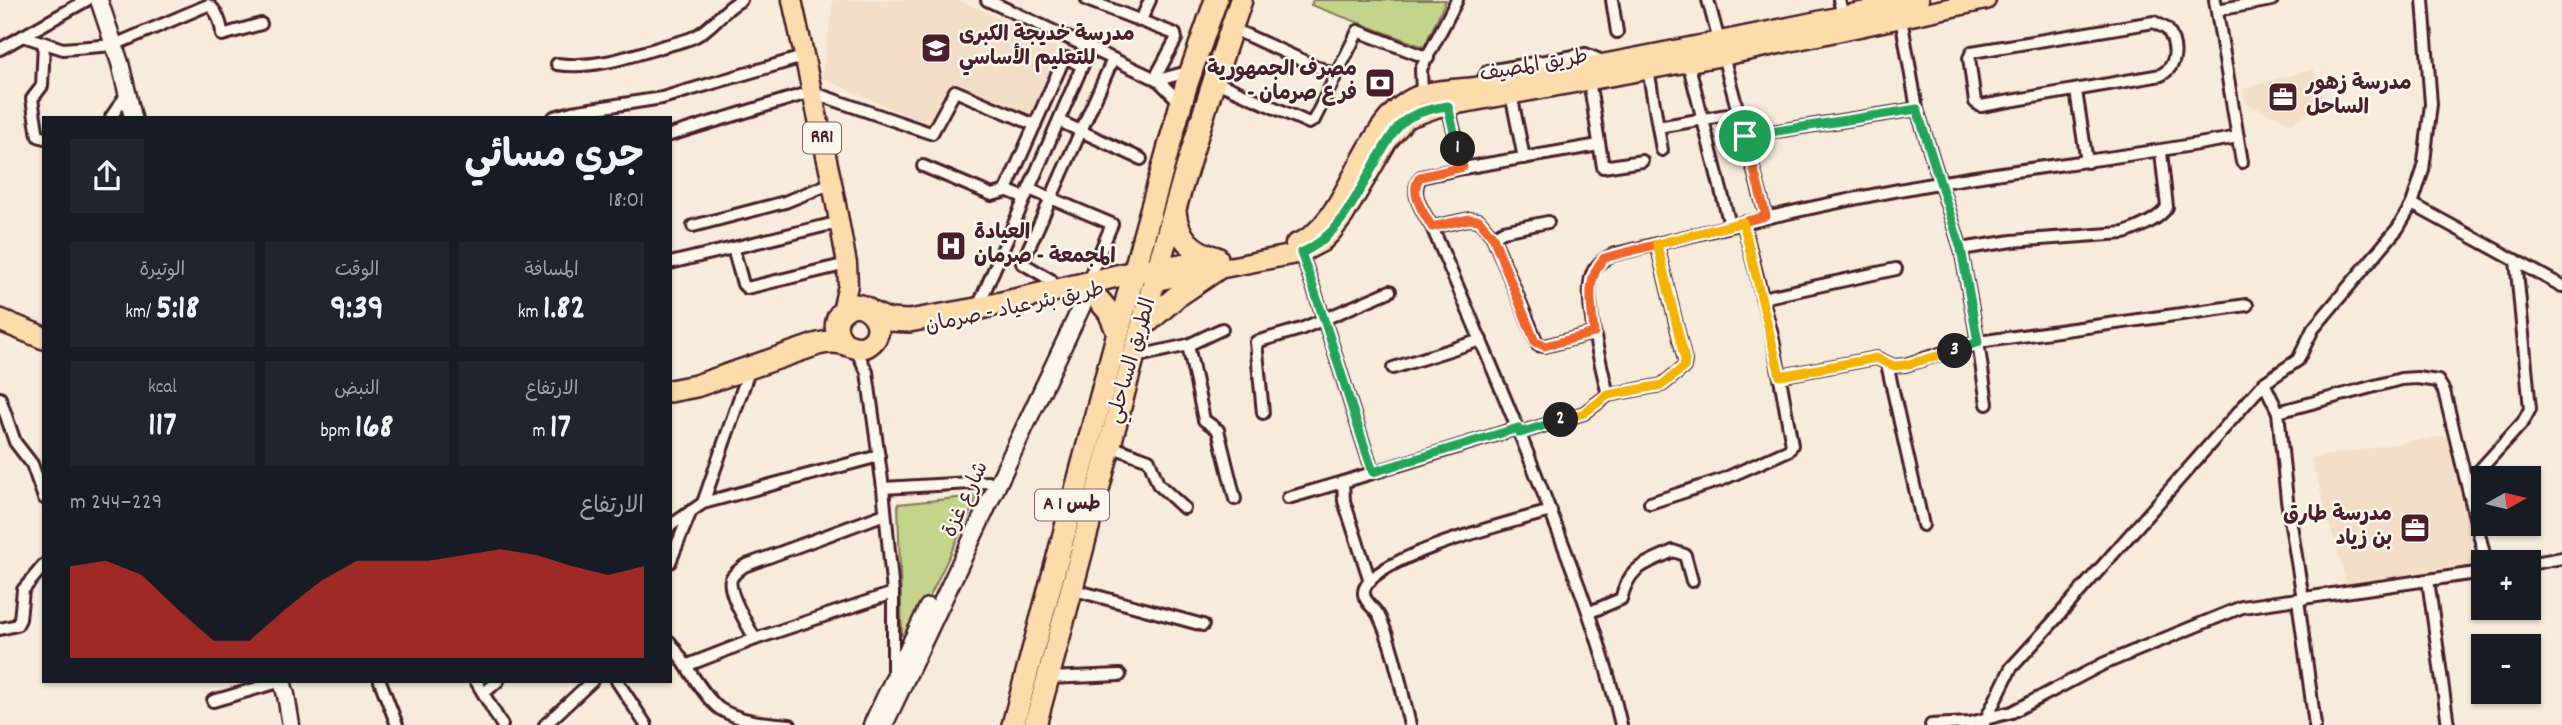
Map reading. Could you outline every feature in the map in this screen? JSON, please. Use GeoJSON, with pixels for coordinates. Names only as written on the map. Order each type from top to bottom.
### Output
{"type":"FeatureCollection","features":[{"type":"Feature","properties":{"kind":"highway","name":"الطريق الساحلي"},"geometry":{"type":"LineString","coordinates":[[1013,725],[1146,228],[1191,71],[1216,0]]}},
{"type":"Feature","properties":{"kind":"highway","name":"الطريق الساحلي"},"geometry":{"type":"LineString","coordinates":[[1035,725],[1175,211],[1241,0]]}},
{"type":"Feature","properties":{"kind":"highway"},"geometry":{"type":"LineString","coordinates":[[1143,326],[1216,264],[1182,237],[1175,211]]}},
{"type":"Feature","properties":{"kind":"highway"},"geometry":{"type":"LineString","coordinates":[[1118,333],[1109,312],[1083,292],[1122,259],[1146,228]]}},
{"type":"Feature","properties":{"kind":"highway","name":"طريق بئر عياد - صرمان"},"geometry":{"type":"LineString","coordinates":[[672,391],[696,386],[818,344],[861,343],[1158,274]]}},
{"type":"Feature","properties":{"kind":"highway"},"geometry":{"type":"LineString","coordinates":[[672,384],[816,337],[827,331],[839,317],[855,305],[872,311],[878,329],[861,343],[837,334],[839,317]]}},
{"type":"Feature","properties":{"kind":"highway","name":"طريق بئر عياد - صرمان"},"geometry":{"type":"LineString","coordinates":[[872,311],[888,320],[902,322],[977,314]]}},
{"type":"Feature","properties":{"kind":"highway"},"geometry":{"type":"LineString","coordinates":[[0,320],[42,337]]}},
{"type":"Feature","properties":{"kind":"main road","name":"RR1"},"geometry":{"type":"LineString","coordinates":[[792,0],[848,270]]}},
{"type":"Feature","properties":{"kind":"main road","name":"طريق المصيف"},"geometry":{"type":"LineString","coordinates":[[1158,274],[1301,253],[1322,242],[1344,216],[1387,142],[1406,119],[1448,106],[1688,62],[1841,8],[1919,0]]}},
{"type":"Feature","properties":{"kind":"main road","name":"طريق المصيف"},"geometry":{"type":"LineString","coordinates":[[1216,264],[1299,243],[1310,236],[1333,209],[1375,135],[1399,108],[1422,94],[1607,63],[1721,49],[1901,18],[1986,0]]}},
{"type":"Feature","properties":{"kind":"main road"},"geometry":{"type":"LineString","coordinates":[[848,270],[872,311]]}},
{"type":"Feature","properties":{"kind":"main road"},"geometry":{"type":"LineString","coordinates":[[839,317],[848,270]]}},
{"type":"Feature","properties":{"kind":"street"},"geometry":{"type":"LineString","coordinates":[[557,64],[579,66],[609,61],[694,37],[741,0]]}},
{"type":"Feature","properties":{"kind":"street"},"geometry":{"type":"LineString","coordinates":[[987,0],[1011,5],[1090,48],[1157,79],[1181,104]]}},
{"type":"Feature","properties":{"kind":"street"},"geometry":{"type":"LineString","coordinates":[[1087,0],[1175,34],[1177,37],[1157,79]]}},
{"type":"Feature","properties":{"kind":"street"},"geometry":{"type":"LineString","coordinates":[[1141,20],[1150,0]]}},
{"type":"Feature","properties":{"kind":"street"},"geometry":{"type":"LineString","coordinates":[[1422,94],[1420,74],[1457,0]]}},
{"type":"Feature","properties":{"kind":"street"},"geometry":{"type":"LineString","coordinates":[[1612,0],[1617,32]]}},
{"type":"Feature","properties":{"kind":"street"},"geometry":{"type":"LineString","coordinates":[[1708,0],[1766,216]]}},
{"type":"Feature","properties":{"kind":"street"},"geometry":{"type":"LineString","coordinates":[[2242,162],[2216,5],[2272,0]]}},
{"type":"Feature","properties":{"kind":"street"},"geometry":{"type":"LineString","coordinates":[[1984,722],[2018,658],[2264,383],[2298,360],[2313,329],[2398,228],[2412,204],[2423,170],[2431,104],[2423,0]]}},
{"type":"Feature","properties":{"kind":"street"},"geometry":{"type":"LineString","coordinates":[[0,49],[98,1],[114,44],[133,116]]}},
{"type":"Feature","properties":{"kind":"street"},"geometry":{"type":"LineString","coordinates":[[23,36],[63,49],[114,44],[208,5],[214,8],[222,27],[222,35],[261,24]]}},
{"type":"Feature","properties":{"kind":"street"},"geometry":{"type":"LineString","coordinates":[[1901,18],[1917,109],[1961,249],[1987,404]]}},
{"type":"Feature","properties":{"kind":"street"},"geometry":{"type":"LineString","coordinates":[[2154,22],[2167,29],[2175,46],[2172,65],[2167,72],[2077,91],[1979,105],[1975,102],[1969,58],[1972,52],[2154,22]]}},
{"type":"Feature","properties":{"kind":"street"},"geometry":{"type":"LineString","coordinates":[[1231,28],[1335,75]]}},
{"type":"Feature","properties":{"kind":"street"},"geometry":{"type":"LineString","coordinates":[[1214,80],[1309,123],[1314,120],[1360,30],[1428,58]]}},
{"type":"Feature","properties":{"kind":"street"},"geometry":{"type":"LineString","coordinates":[[42,137],[38,136],[32,99],[42,86],[44,43]]}},
{"type":"Feature","properties":{"kind":"street"},"geometry":{"type":"LineString","coordinates":[[977,314],[1090,48]]}},
{"type":"Feature","properties":{"kind":"street"},"geometry":{"type":"LineString","coordinates":[[558,116],[662,98],[803,57]]}},
{"type":"Feature","properties":{"kind":"street"},"geometry":{"type":"LineString","coordinates":[[1007,191],[1063,61],[1067,58],[1082,66]]}},
{"type":"Feature","properties":{"kind":"street"},"geometry":{"type":"LineString","coordinates":[[1051,280],[1022,264],[1113,59]]}},
{"type":"Feature","properties":{"kind":"street"},"geometry":{"type":"LineString","coordinates":[[1688,62],[1730,225]]}},
{"type":"Feature","properties":{"kind":"street"},"geometry":{"type":"LineString","coordinates":[[1648,69],[1662,150]]}},
{"type":"Feature","properties":{"kind":"street"},"geometry":{"type":"LineString","coordinates":[[1157,79],[1191,71]]}},
{"type":"Feature","properties":{"kind":"street"},"geometry":{"type":"LineString","coordinates":[[1589,80],[1604,167],[1642,161]]}},
{"type":"Feature","properties":{"kind":"street"},"geometry":{"type":"LineString","coordinates":[[672,134],[811,92],[930,133],[955,91],[1035,125]]}},
{"type":"Feature","properties":{"kind":"street"},"geometry":{"type":"LineString","coordinates":[[2077,91],[2087,162]]}},
{"type":"Feature","properties":{"kind":"street"},"geometry":{"type":"LineString","coordinates":[[112,116],[127,94]]}},
{"type":"Feature","properties":{"kind":"street"},"geometry":{"type":"LineString","coordinates":[[1511,94],[1524,158]]}},
{"type":"Feature","properties":{"kind":"street"},"geometry":{"type":"LineString","coordinates":[[1448,106],[1463,167]]}},
{"type":"Feature","properties":{"kind":"street"},"geometry":{"type":"LineString","coordinates":[[1745,136],[1917,109]]}},
{"type":"Feature","properties":{"kind":"street"},"geometry":{"type":"LineString","coordinates":[[1658,127],[1739,113]]}},
{"type":"Feature","properties":{"kind":"street"},"geometry":{"type":"LineString","coordinates":[[1059,121],[1141,159]]}},
{"type":"Feature","properties":{"kind":"street"},"geometry":{"type":"LineString","coordinates":[[1608,395],[1594,333],[1590,283],[1594,270],[1604,258],[1766,216],[1940,183],[2161,152],[2238,137]]}},
{"type":"Feature","properties":{"kind":"street"},"geometry":{"type":"LineString","coordinates":[[1599,145],[1463,167],[1420,177],[1417,181],[1417,199],[1481,340],[1551,511],[1590,612],[1621,725]]}},
{"type":"Feature","properties":{"kind":"street"},"geometry":{"type":"LineString","coordinates":[[1961,249],[2012,241],[2124,233],[2135,229],[2163,213],[2167,207],[2161,152]]}},
{"type":"Feature","properties":{"kind":"street"},"geometry":{"type":"LineString","coordinates":[[923,166],[992,195],[1007,191],[1051,198],[1112,224],[1083,292]]}},
{"type":"Feature","properties":{"kind":"street"},"geometry":{"type":"LineString","coordinates":[[693,226],[785,202],[832,183]]}},
{"type":"Feature","properties":{"kind":"street"},"geometry":{"type":"LineString","coordinates":[[2412,204],[2562,286]]}},
{"type":"Feature","properties":{"kind":"street"},"geometry":{"type":"LineString","coordinates":[[1432,227],[1476,219],[1493,237],[1538,345],[1545,346],[1594,333]]}},
{"type":"Feature","properties":{"kind":"street"},"geometry":{"type":"LineString","coordinates":[[672,263],[840,222]]}},
{"type":"Feature","properties":{"kind":"street"},"geometry":{"type":"LineString","coordinates":[[1493,237],[1503,231],[1548,222]]}},
{"type":"Feature","properties":{"kind":"street"},"geometry":{"type":"LineString","coordinates":[[1650,503],[1738,473],[1791,447],[1780,376],[1743,222]]}},
{"type":"Feature","properties":{"kind":"street"},"geometry":{"type":"LineString","coordinates":[[1287,498],[1584,413],[1608,395],[1662,385],[1684,367],[1685,360],[1657,244]]}},
{"type":"Feature","properties":{"kind":"street"},"geometry":{"type":"LineString","coordinates":[[733,248],[743,284],[747,288],[848,270]]}},
{"type":"Feature","properties":{"kind":"street"},"geometry":{"type":"LineString","coordinates":[[1301,253],[1326,318],[1350,407],[1373,472]]}},
{"type":"Feature","properties":{"kind":"street"},"geometry":{"type":"LineString","coordinates":[[2467,484],[2523,422],[2530,409],[2516,260]]}},
{"type":"Feature","properties":{"kind":"street"},"geometry":{"type":"LineString","coordinates":[[1762,298],[1896,269]]}},
{"type":"Feature","properties":{"kind":"street"},"geometry":{"type":"LineString","coordinates":[[1263,413],[1256,342],[1301,329],[1390,291]]}},
{"type":"Feature","properties":{"kind":"street","name":"شارع غزة"},"geometry":{"type":"LineString","coordinates":[[884,725],[897,685],[988,482],[1070,309],[1083,292]]}},
{"type":"Feature","properties":{"kind":"street","name":"شارع غزة"},"geometry":{"type":"LineString","coordinates":[[873,725],[897,685],[1083,292]]}},
{"type":"Feature","properties":{"kind":"street"},"geometry":{"type":"LineString","coordinates":[[1780,376],[1876,358],[1887,364],[1905,365],[1978,342],[2247,305]]}},
{"type":"Feature","properties":{"kind":"street"},"geometry":{"type":"LineString","coordinates":[[1134,357],[1188,345],[1222,329]]}},
{"type":"Feature","properties":{"kind":"street"},"geometry":{"type":"LineString","coordinates":[[1393,368],[1481,340]]}},
{"type":"Feature","properties":{"kind":"street"},"geometry":{"type":"LineString","coordinates":[[861,343],[883,488],[893,593],[897,685]]}},
{"type":"Feature","properties":{"kind":"street"},"geometry":{"type":"LineString","coordinates":[[861,343],[867,372]]}},
{"type":"Feature","properties":{"kind":"street"},"geometry":{"type":"LineString","coordinates":[[1188,345],[1204,420],[1218,430],[1235,499]]}},
{"type":"Feature","properties":{"kind":"street"},"geometry":{"type":"LineString","coordinates":[[1887,364],[1923,524]]}},
{"type":"Feature","properties":{"kind":"street"},"geometry":{"type":"LineString","coordinates":[[703,503],[751,366]]}},
{"type":"Feature","properties":{"kind":"street"},"geometry":{"type":"LineString","coordinates":[[2278,412],[2401,379],[2438,381],[2444,391],[2483,550]]}},
{"type":"Feature","properties":{"kind":"street"},"geometry":{"type":"LineString","coordinates":[[2264,383],[2278,412],[2315,725]]}},
{"type":"Feature","properties":{"kind":"street"},"geometry":{"type":"LineString","coordinates":[[0,398],[15,442],[28,456],[42,490]]}},
{"type":"Feature","properties":{"kind":"street"},"geometry":{"type":"LineString","coordinates":[[1110,446],[1149,460],[1158,484],[1184,509]]}},
{"type":"Feature","properties":{"kind":"street"},"geometry":{"type":"LineString","coordinates":[[672,525],[703,503],[879,456]]}},
{"type":"Feature","properties":{"kind":"street"},"geometry":{"type":"LineString","coordinates":[[883,488],[988,482]]}},
{"type":"Feature","properties":{"kind":"street"},"geometry":{"type":"LineString","coordinates":[[1343,482],[1345,501],[1370,581]]}},
{"type":"Feature","properties":{"kind":"street"},"geometry":{"type":"LineString","coordinates":[[672,557],[691,511]]}},
{"type":"Feature","properties":{"kind":"street"},"geometry":{"type":"LineString","coordinates":[[1410,725],[1385,634],[1378,614],[1364,597],[1364,590],[1370,581],[1399,560],[1413,554],[1551,511]]}},
{"type":"Feature","properties":{"kind":"street"},"geometry":{"type":"LineString","coordinates":[[755,639],[731,590],[731,578],[735,574],[744,566],[885,514]]}},
{"type":"Feature","properties":{"kind":"street"},"geometry":{"type":"LineString","coordinates":[[1590,612],[1621,599],[1626,580],[1632,572],[1673,551],[1685,555],[1692,581]]}},
{"type":"Feature","properties":{"kind":"street"},"geometry":{"type":"LineString","coordinates":[[2541,562],[2562,558]]}},
{"type":"Feature","properties":{"kind":"street"},"geometry":{"type":"LineString","coordinates":[[0,629],[17,625],[23,590],[42,567]]}},
{"type":"Feature","properties":{"kind":"street"},"geometry":{"type":"LineString","coordinates":[[1931,725],[1984,722],[2012,712],[2103,664],[2234,609],[2471,574]]}},
{"type":"Feature","properties":{"kind":"street"},"geometry":{"type":"LineString","coordinates":[[2428,580],[2448,725]]}},
{"type":"Feature","properties":{"kind":"street"},"geometry":{"type":"LineString","coordinates":[[1071,589],[1203,625]]}},
{"type":"Feature","properties":{"kind":"street"},"geometry":{"type":"LineString","coordinates":[[688,665],[755,639],[893,593]]}},
{"type":"Feature","properties":{"kind":"street"},"geometry":{"type":"LineString","coordinates":[[672,645],[710,700],[720,708],[754,722],[790,725]]}},
{"type":"Feature","properties":{"kind":"street"},"geometry":{"type":"LineString","coordinates":[[1048,678],[1120,675]]}},
{"type":"Feature","properties":{"kind":"street"},"geometry":{"type":"LineString","coordinates":[[213,701],[275,683]]}},
{"type":"Feature","properties":{"kind":"street"},"geometry":{"type":"LineString","coordinates":[[283,683],[290,725]]}},
{"type":"Feature","properties":{"kind":"street"},"geometry":{"type":"LineString","coordinates":[[293,683],[299,725]]}},
{"type":"Feature","properties":{"kind":"street"},"geometry":{"type":"LineString","coordinates":[[381,683],[397,725]]}},
{"type":"Feature","properties":{"kind":"street"},"geometry":{"type":"LineString","coordinates":[[477,683],[502,725]]}},
{"type":"Feature","properties":{"kind":"street"},"geometry":{"type":"LineString","coordinates":[[484,694],[496,683]]}},
{"type":"Feature","properties":{"kind":"street"},"geometry":{"type":"LineString","coordinates":[[545,725],[590,683]]}},
{"type":"Feature","properties":{"kind":"street"},"geometry":{"type":"LineString","coordinates":[[618,683],[646,725]]}},
{"type":"Feature","properties":{"kind":"shaded area"},"geometry":{"type":"Polygon","coordinates":[[[833,0],[958,0],[1058,45],[1030,119],[954,88],[933,127],[822,78],[833,0]]]}},
{"type":"Feature","properties":{"kind":"shaded area"},"geometry":{"type":"Polygon","coordinates":[[[2313,69],[2327,104],[2291,123],[2247,104],[2242,89],[2313,69]]]}},
{"type":"Feature","properties":{"kind":"shaded area"},"geometry":{"type":"Polygon","coordinates":[[[2449,435],[2475,550],[2471,550],[2471,567],[2348,588],[2311,458],[2449,435]]]}},
{"type":"Feature","properties":{"kind":"green space"},"geometry":{"type":"Polygon","coordinates":[[[1313,0],[1446,0],[1424,47],[1311,5],[1313,0]]]}},
{"type":"Feature","properties":{"kind":"green space"},"geometry":{"type":"Polygon","coordinates":[[[978,496],[911,636],[902,635],[898,504],[978,496]]]}},
{"type":"Feature","properties":{"kind":"place","name":"مدرسة خديجة الكبرى للتعليم الأساسي"},"geometry":{"type":"Point","coordinates":[936,48]}},
{"type":"Feature","properties":{"kind":"place","name":"مصرف الجمهورية - فرع صرمان"},"geometry":{"type":"Point","coordinates":[1380,83]}},
{"type":"Feature","properties":{"kind":"place","name":"مدرسة زهور الساحل"},"geometry":{"type":"Point","coordinates":[2283,97]}},
{"type":"Feature","properties":{"kind":"place","name":"العيادة المجمعة - صرمان"},"geometry":{"type":"Point","coordinates":[951,246]}},
{"type":"Feature","properties":{"kind":"place","name":"مدرسة طارق بن زياد"},"geometry":{"type":"Point","coordinates":[2415,528]}},
{"type":"Feature","properties":{"kind":"route"},"geometry":{"type":"LineString","coordinates":[[1448,106],[1463,167],[1420,177],[1415,189],[1417,199],[1432,227],[1469,219],[1479,220],[1493,237],[1535,342],[1545,346],[1594,333],[1590,283],[1594,270],[1604,258],[1612,255],[1766,216],[1745,136],[1917,109],[1961,249],[1978,342],[1905,365],[1894,366],[1876,358],[1780,376],[1743,222],[1657,244],[1685,364],[1665,384],[1608,395],[1584,413],[1520,433],[1518,428],[1373,472],[1350,407],[1326,318],[1301,253],[1322,242],[1331,233],[1344,216],[1387,142],[1406,119],[1448,106]]}}]}
